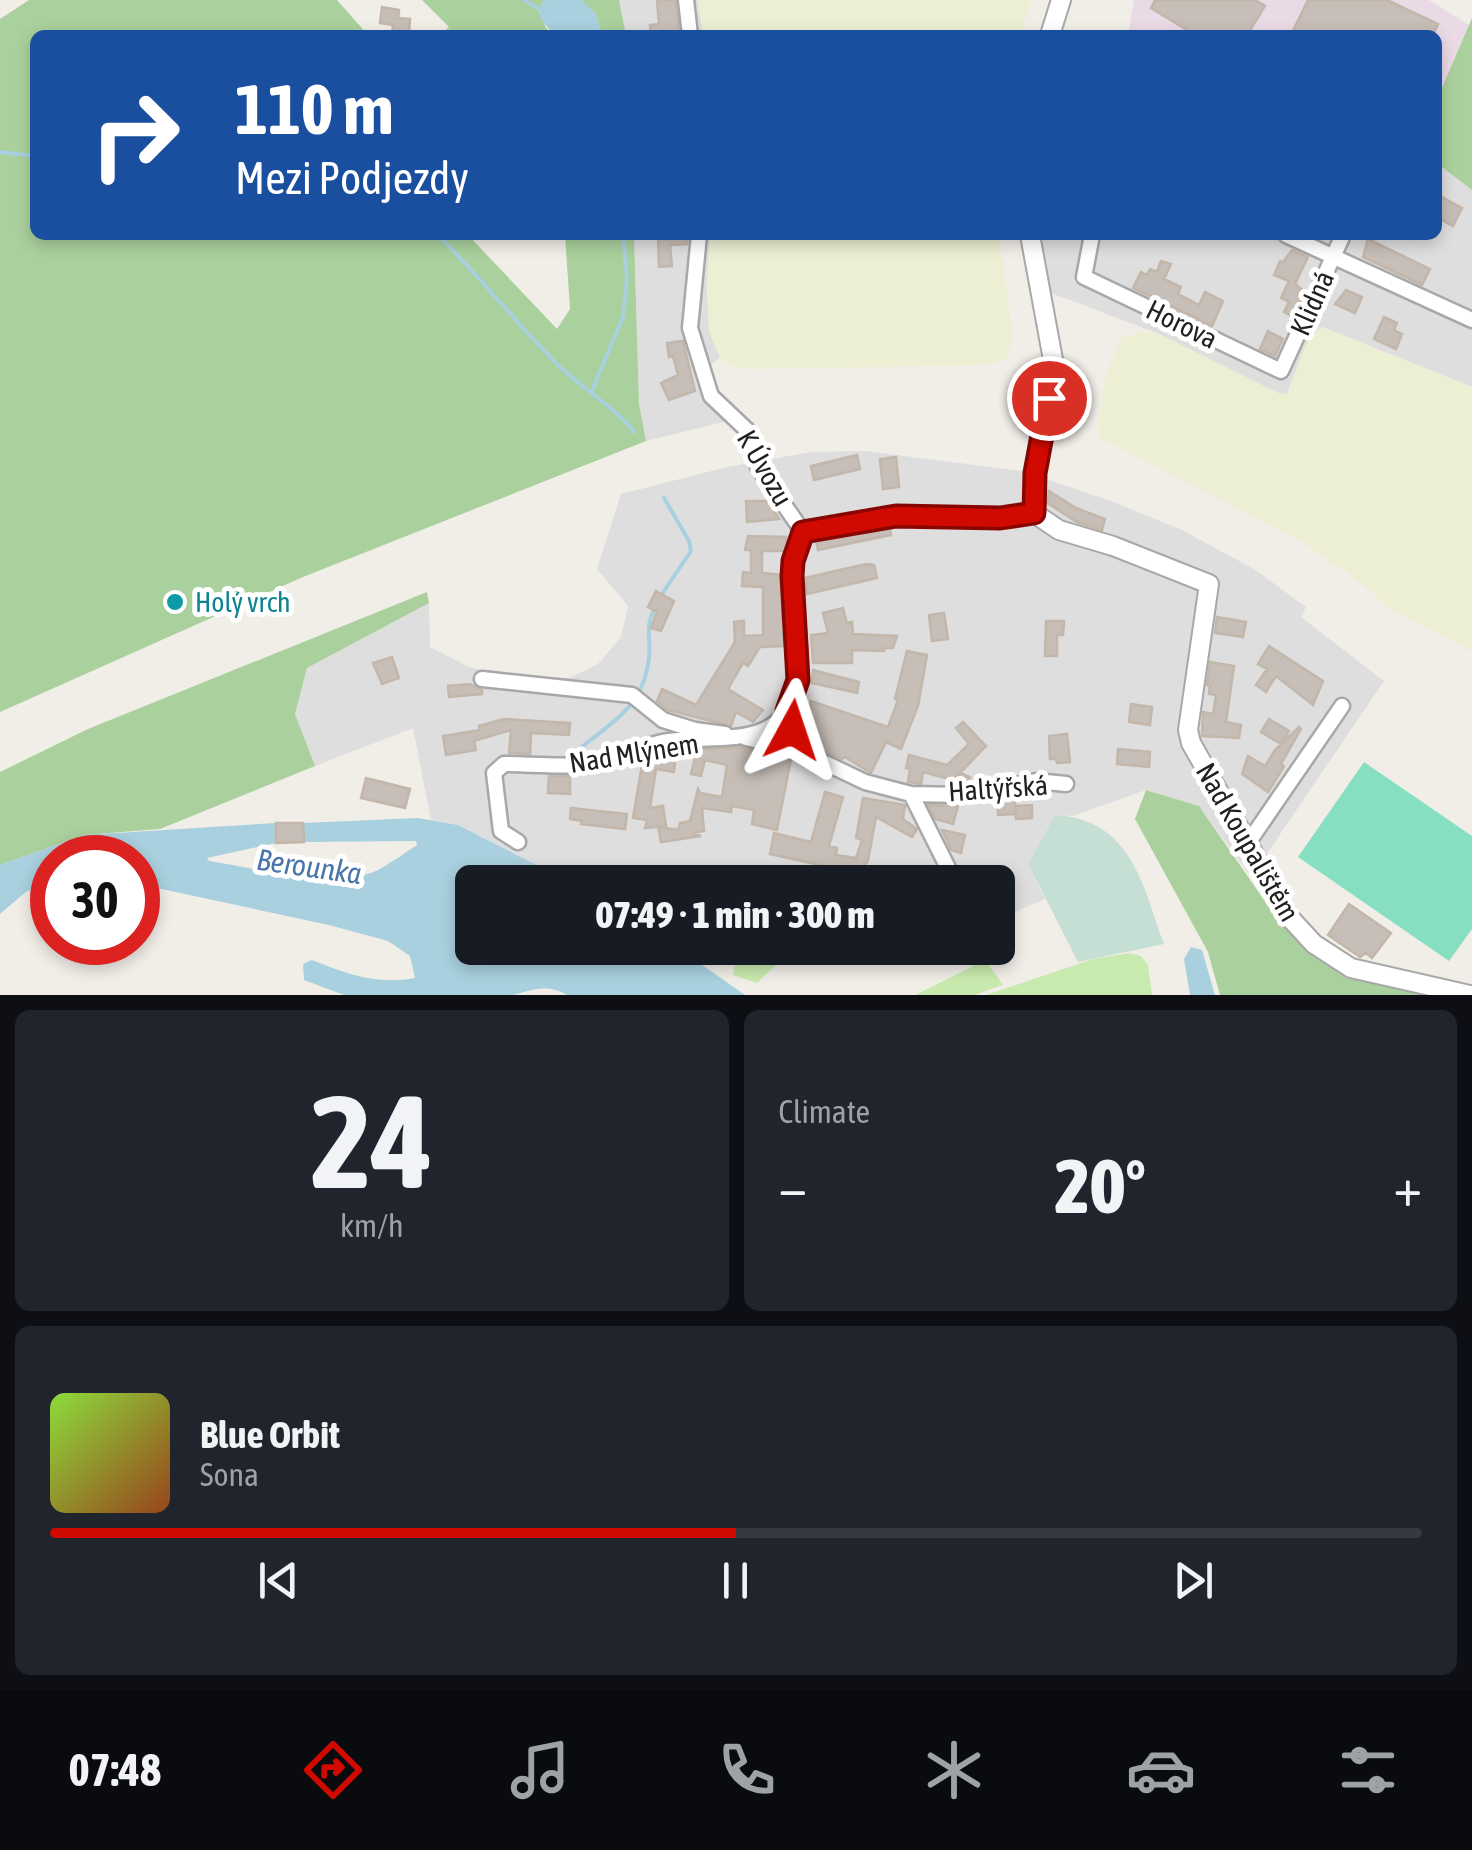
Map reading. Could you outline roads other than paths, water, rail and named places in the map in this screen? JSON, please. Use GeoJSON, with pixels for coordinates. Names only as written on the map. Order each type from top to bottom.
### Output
{"type":"FeatureCollection","features":[{"type":"Feature","properties":{"kind":"street"},"geometry":{"type":"LineString","coordinates":[[686,0],[689,30]]}},
{"type":"Feature","properties":{"kind":"street"},"geometry":{"type":"LineString","coordinates":[[1052,30],[1061,0]]}},
{"type":"Feature","properties":{"kind":"street","name":"K Úvozu"},"geometry":{"type":"LineString","coordinates":[[699,240],[690,328],[711,396],[750,432],[758,467],[803,532]]}},
{"type":"Feature","properties":{"kind":"street"},"geometry":{"type":"LineString","coordinates":[[482,679],[632,695],[680,726],[738,736],[769,728],[787,711],[798,680],[792,576],[803,532],[896,516],[1000,518],[1034,513],[1035,473],[1054,365],[1031,240]]}},
{"type":"Feature","properties":{"kind":"street","name":"Horova"},"geometry":{"type":"LineString","coordinates":[[1091,240],[1084,277],[1281,371]]}},
{"type":"Feature","properties":{"kind":"street"},"geometry":{"type":"LineString","coordinates":[[1296,240],[1472,320]]}},
{"type":"Feature","properties":{"kind":"street","name":"Klidná"},"geometry":{"type":"LineString","coordinates":[[1281,371],[1342,240]]}},
{"type":"Feature","properties":{"kind":"street","name":"Nad Koupalištěm"},"geometry":{"type":"LineString","coordinates":[[1034,513],[1059,530],[1113,546],[1209,584],[1188,730],[1198,757],[1290,918],[1314,944],[1351,968],[1470,995]]}},
{"type":"Feature","properties":{"kind":"street"},"geometry":{"type":"LineString","coordinates":[[1248,842],[1342,706]]}},
{"type":"Feature","properties":{"kind":"street"},"geometry":{"type":"LineString","coordinates":[[787,711],[798,750]]}},
{"type":"Feature","properties":{"kind":"street","name":"Haltýřská"},"geometry":{"type":"LineString","coordinates":[[738,736],[798,750],[865,782],[911,794],[963,794],[1012,783],[1066,784]]}},
{"type":"Feature","properties":{"kind":"street","name":"Nad Mlýnem"},"geometry":{"type":"LineString","coordinates":[[518,842],[501,831],[494,773],[504,764],[593,764],[660,742],[738,736]]}},
{"type":"Feature","properties":{"kind":"street"},"geometry":{"type":"LineString","coordinates":[[911,794],[947,865]]}},
{"type":"Feature","properties":{"kind":"water"},"geometry":{"type":"Polygon","coordinates":[[[581,0],[595,13],[600,30],[550,30],[539,17],[542,3],[581,0]]]}},
{"type":"Feature","properties":{"kind":"water"},"geometry":{"type":"Polygon","coordinates":[[[418,818],[458,825],[537,865],[455,865],[455,965],[702,965],[745,995],[567,995],[534,989],[514,995],[344,995],[304,980],[303,964],[312,960],[362,977],[401,980],[415,978],[410,956],[388,941],[329,925],[160,889],[160,835],[84,835],[275,823],[276,843],[207,858],[316,878],[376,871],[417,845],[416,841],[304,842],[303,823],[418,818]]]}},
{"type":"Feature","properties":{"kind":"water"},"geometry":{"type":"Polygon","coordinates":[[[30,854],[30,890],[0,914],[0,865],[30,854]]]}},
{"type":"Feature","properties":{"kind":"water"},"geometry":{"type":"Polygon","coordinates":[[[1191,947],[1202,950],[1215,995],[1190,995],[1184,959],[1191,947]]]}},
{"type":"Feature","properties":{"kind":"waterway"},"geometry":{"type":"LineString","coordinates":[[524,0],[541,10]]}},
{"type":"Feature","properties":{"kind":"waterway"},"geometry":{"type":"LineString","coordinates":[[0,152],[30,155]]}},
{"type":"Feature","properties":{"kind":"waterway"},"geometry":{"type":"LineString","coordinates":[[443,240],[559,366],[634,432]]}},
{"type":"Feature","properties":{"kind":"waterway"},"geometry":{"type":"LineString","coordinates":[[591,393],[623,317],[627,278],[623,240]]}},
{"type":"Feature","properties":{"kind":"waterway"},"geometry":{"type":"LineString","coordinates":[[660,597],[691,551],[664,498]]}},
{"type":"Feature","properties":{"kind":"waterway"},"geometry":{"type":"LineString","coordinates":[[578,750],[615,721],[641,689],[654,610]]}},
{"type":"Feature","properties":{"kind":"place","name":"Holý vrch"},"geometry":{"type":"Point","coordinates":[175,602]}},
{"type":"Feature","properties":{"kind":"water label","name":"Berounka"},"geometry":{"type":"Point","coordinates":[309,867]}}]}
